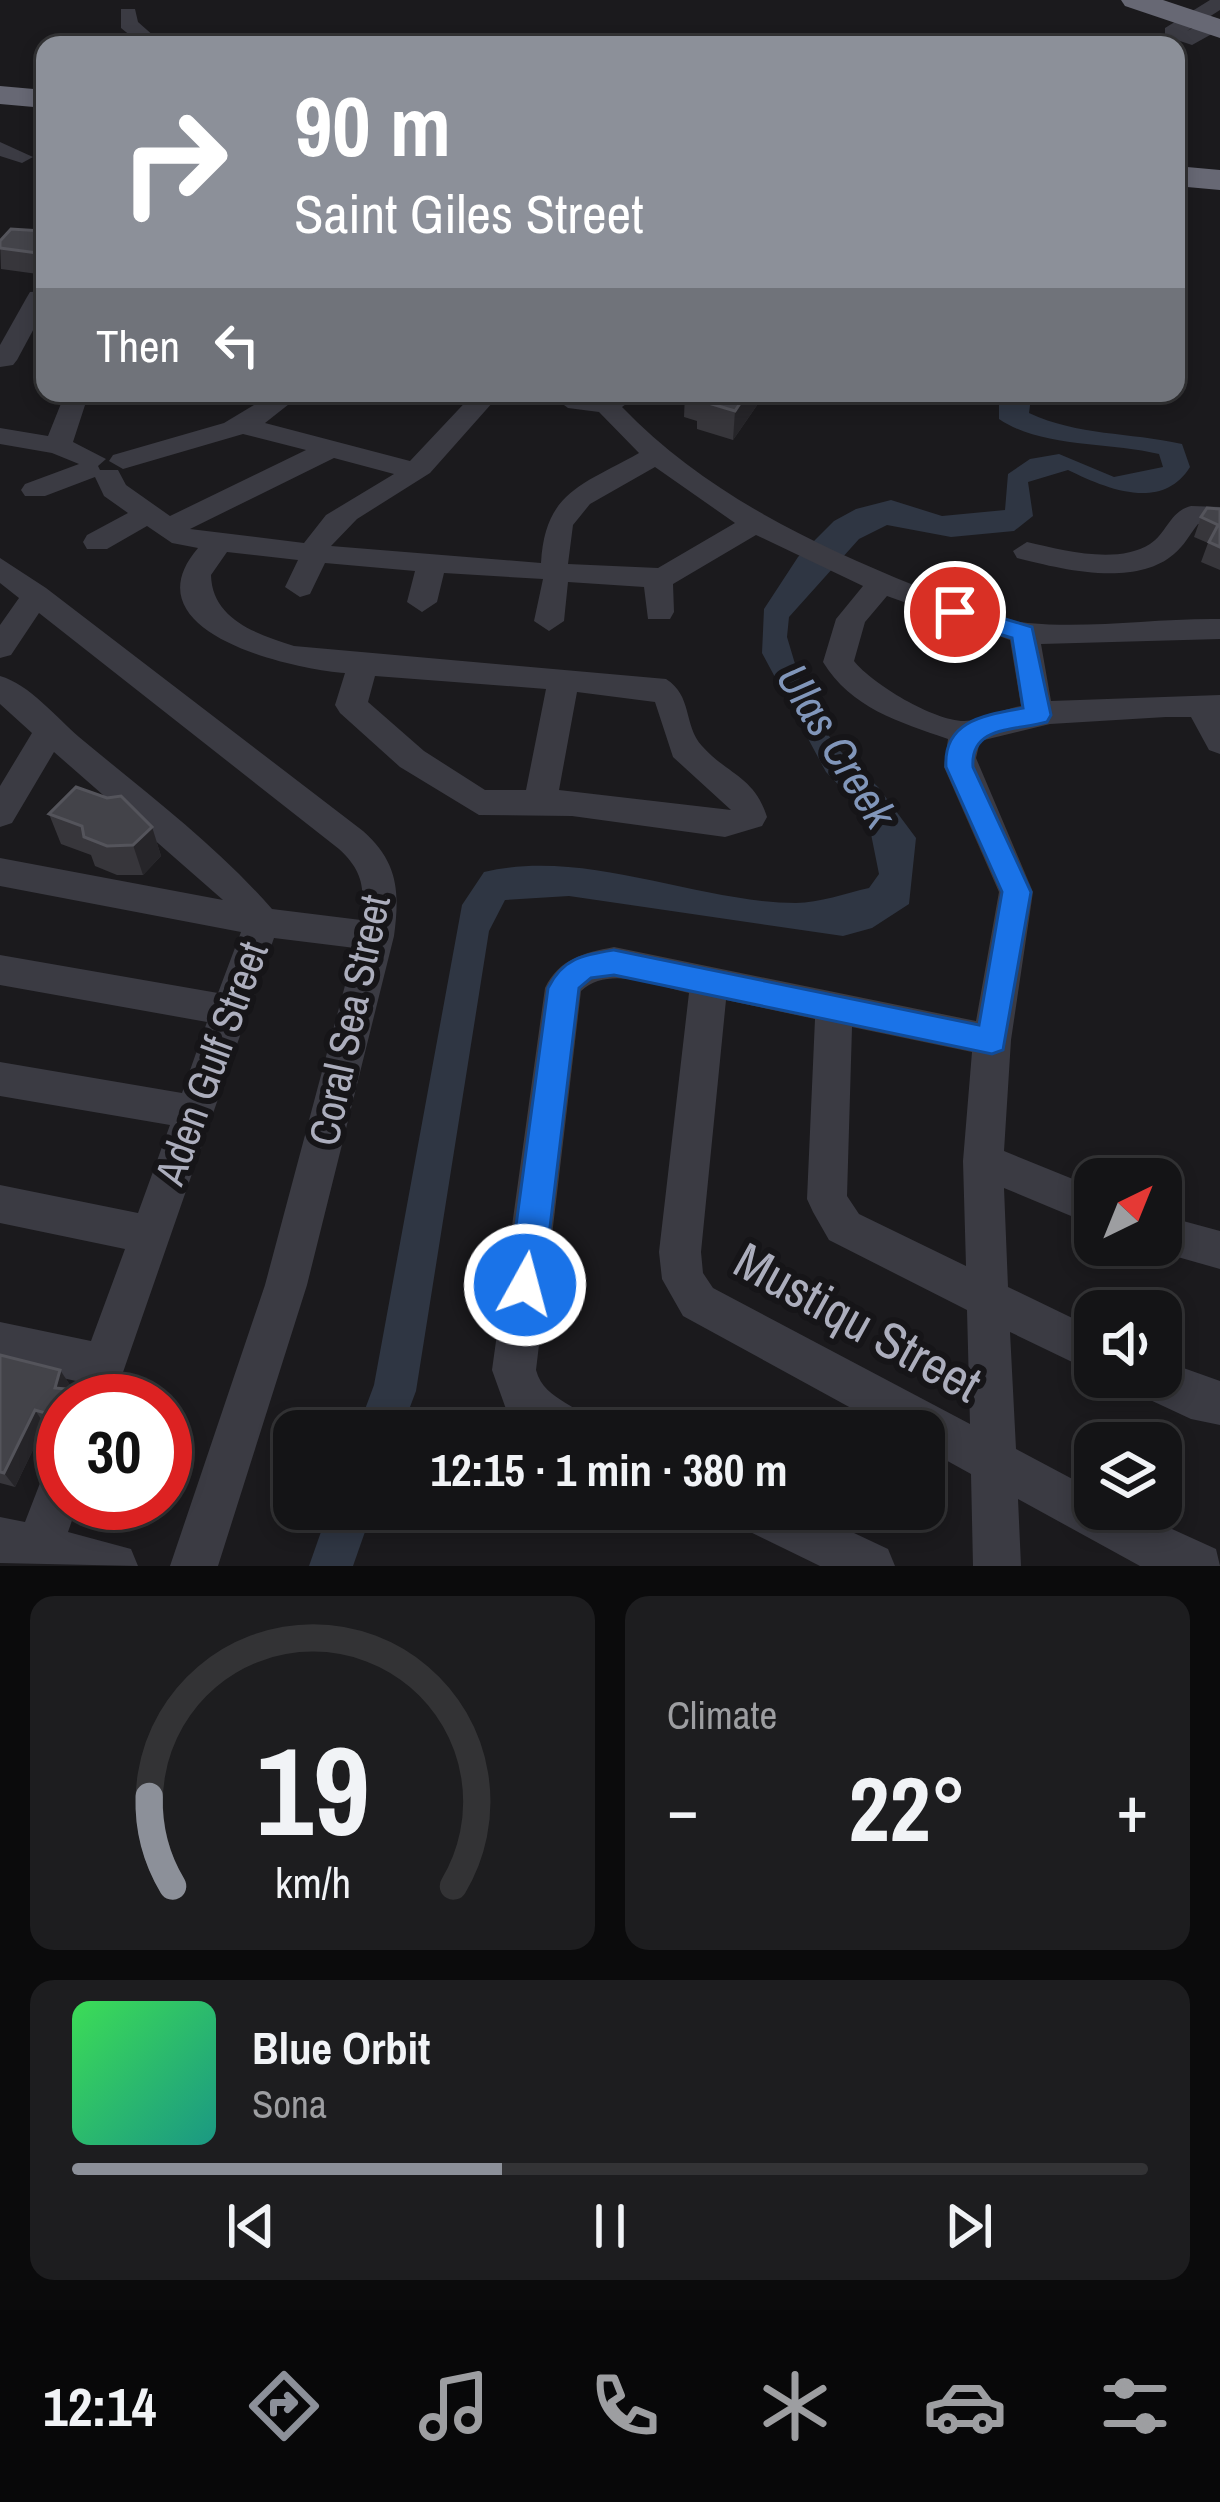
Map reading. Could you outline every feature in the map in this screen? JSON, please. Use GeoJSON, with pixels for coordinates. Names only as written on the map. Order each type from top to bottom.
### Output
{"type":"FeatureCollection","features":[{"type":"Feature","properties":{"kind":"highway"},"geometry":{"type":"LineString","coordinates":[[1136,0],[1211,20]]}},
{"type":"Feature","properties":{"kind":"highway"},"geometry":{"type":"LineString","coordinates":[[0,80],[36,83]]}},
{"type":"Feature","properties":{"kind":"highway"},"geometry":{"type":"LineString","coordinates":[[0,95],[36,98]]}},
{"type":"Feature","properties":{"kind":"highway"},"geometry":{"type":"LineString","coordinates":[[1185,177],[1220,180]]}},
{"type":"Feature","properties":{"kind":"street"},"geometry":{"type":"LineString","coordinates":[[128,14],[128,24],[143,36]]}},
{"type":"Feature","properties":{"kind":"street"},"geometry":{"type":"LineString","coordinates":[[0,148],[22,158]]}},
{"type":"Feature","properties":{"kind":"street"},"geometry":{"type":"LineString","coordinates":[[4,360],[22,329]]}},
{"type":"Feature","properties":{"kind":"street"},"geometry":{"type":"LineString","coordinates":[[58,446],[74,402]]}},
{"type":"Feature","properties":{"kind":"street"},"geometry":{"type":"LineString","coordinates":[[35,490],[238,424],[281,402]]}},
{"type":"Feature","properties":{"kind":"street"},"geometry":{"type":"LineString","coordinates":[[311,560],[340,516],[415,472],[481,402]]}},
{"type":"Feature","properties":{"kind":"street"},"geometry":{"type":"LineString","coordinates":[[619,402],[656,455],[754,523],[882,583],[1024,633],[1220,629]]}},
{"type":"Feature","properties":{"kind":"street"},"geometry":{"type":"LineString","coordinates":[[238,424],[415,472]]}},
{"type":"Feature","properties":{"kind":"street"},"geometry":{"type":"LineString","coordinates":[[0,436],[58,446],[102,467],[114,490],[156,522],[218,544],[311,560],[658,578],[690,565],[754,523]]}},
{"type":"Feature","properties":{"kind":"street"},"geometry":{"type":"LineString","coordinates":[[97,542],[331,449]]}},
{"type":"Feature","properties":{"kind":"street"},"geometry":{"type":"LineString","coordinates":[[549,621],[560,523],[580,498],[656,455]]}},
{"type":"Feature","properties":{"kind":"street"},"geometry":{"type":"LineString","coordinates":[[1027,551],[1080,563],[1147,556],[1160,551],[1191,515],[1220,516]]}},
{"type":"Feature","properties":{"kind":"street"},"geometry":{"type":"LineString","coordinates":[[218,544],[197,569],[195,579],[204,603],[227,632],[250,646],[301,659],[664,691],[684,749],[744,798],[750,817],[724,824],[540,802],[479,802],[412,759],[351,705],[363,665]]}},
{"type":"Feature","properties":{"kind":"street"},"geometry":{"type":"LineString","coordinates":[[422,602],[433,563]]}},
{"type":"Feature","properties":{"kind":"street","name":"Coral Sea Street"},"geometry":{"type":"LineString","coordinates":[[0,568],[369,855],[383,882],[376,936],[286,1285],[194,1566]]}},
{"type":"Feature","properties":{"kind":"street"},"geometry":{"type":"LineString","coordinates":[[658,578],[659,613]]}},
{"type":"Feature","properties":{"kind":"street"},"geometry":{"type":"LineString","coordinates":[[882,583],[851,619],[838,662],[850,682],[877,698],[968,734]]}},
{"type":"Feature","properties":{"kind":"street"},"geometry":{"type":"LineString","coordinates":[[0,648],[36,595]]}},
{"type":"Feature","properties":{"kind":"street"},"geometry":{"type":"LineString","coordinates":[[1024,633],[1038,715]]}},
{"type":"Feature","properties":{"kind":"street"},"geometry":{"type":"LineString","coordinates":[[540,802],[563,681]]}},
{"type":"Feature","properties":{"kind":"street","name":"Aden Gulf Street"},"geometry":{"type":"LineString","coordinates":[[0,687],[231,886],[262,922],[101,1374]]}},
{"type":"Feature","properties":{"kind":"street"},"geometry":{"type":"LineString","coordinates":[[998,1566],[983,1161],[992,1040],[1016,892],[960,767],[958,751],[968,734],[987,724],[1038,715],[1210,705],[1220,742]]}},
{"type":"Feature","properties":{"kind":"street"},"geometry":{"type":"LineString","coordinates":[[0,814],[51,729]]}},
{"type":"Feature","properties":{"kind":"street"},"geometry":{"type":"LineString","coordinates":[[0,872],[262,922],[376,936]]}},
{"type":"Feature","properties":{"kind":"street"},"geometry":{"type":"LineString","coordinates":[[533,1410],[526,1404],[514,1370],[563,988],[570,976],[584,967],[614,962],[992,1040]]}},
{"type":"Feature","properties":{"kind":"street"},"geometry":{"type":"LineString","coordinates":[[0,970],[230,1012]]}},
{"type":"Feature","properties":{"kind":"street","name":"Mustiqu Street"},"geometry":{"type":"LineString","coordinates":[[709,982],[680,1252],[683,1279],[698,1302],[1163,1553],[1199,1566]]}},
{"type":"Feature","properties":{"kind":"street"},"geometry":{"type":"LineString","coordinates":[[834,1008],[827,1199],[832,1213],[844,1227],[1074,1342]]}},
{"type":"Feature","properties":{"kind":"street"},"geometry":{"type":"LineString","coordinates":[[0,1079],[194,1112]]}},
{"type":"Feature","properties":{"kind":"street"},"geometry":{"type":"LineString","coordinates":[[983,1161],[1074,1198]]}},
{"type":"Feature","properties":{"kind":"street"},"geometry":{"type":"LineString","coordinates":[[0,1204],[151,1235]]}},
{"type":"Feature","properties":{"kind":"street"},"geometry":{"type":"LineString","coordinates":[[1182,1240],[1220,1250]]}},
{"type":"Feature","properties":{"kind":"street"},"geometry":{"type":"LineString","coordinates":[[0,1342],[76,1374]]}},
{"type":"Feature","properties":{"kind":"street"},"geometry":{"type":"LineString","coordinates":[[1182,1393],[1220,1403]]}},
{"type":"Feature","properties":{"kind":"street"},"geometry":{"type":"LineString","coordinates":[[796,1530],[871,1566]]}},
{"type":"Feature","properties":{"kind":"street"},"geometry":{"type":"LineString","coordinates":[[20,1544],[114,1566]]}},
{"type":"Feature","properties":{"kind":"water"},"geometry":{"type":"Polygon","coordinates":[[[999,402],[1030,402],[1029,413],[1066,426],[1182,444],[1190,467],[1178,481],[1149,493],[1116,489],[1068,470],[1028,482],[1033,516],[1014,531],[951,537],[887,525],[859,539],[789,617],[787,637],[807,704],[838,749],[878,787],[916,838],[909,904],[872,928],[843,936],[569,896],[505,900],[489,931],[416,1391],[409,1410],[365,1410],[374,1385],[462,905],[484,872],[523,866],[601,871],[718,894],[796,903],[869,888],[879,874],[867,814],[826,772],[762,653],[764,609],[798,557],[834,521],[856,509],[891,500],[942,516],[1005,510],[1008,474],[1030,459],[1059,454],[1114,477],[1163,467],[1159,454],[1055,440],[999,419],[999,402]]]}},
{"type":"Feature","properties":{"kind":"water"},"geometry":{"type":"Polygon","coordinates":[[[322,1530],[366,1530],[353,1566],[309,1566],[322,1530]]]}},
{"type":"Feature","properties":{"kind":"building"},"geometry":{"type":"Polygon","coordinates":[[[11,229],[36,231],[36,253],[0,248],[11,229]]]}},
{"type":"Feature","properties":{"kind":"building"},"geometry":{"type":"Polygon","coordinates":[[[705,402],[741,402],[735,411],[705,402]]]}},
{"type":"Feature","properties":{"kind":"building"},"geometry":{"type":"Polygon","coordinates":[[[1207,508],[1220,509],[1220,547],[1209,542],[1218,525],[1201,517],[1207,508]]]}},
{"type":"Feature","properties":{"kind":"building"},"geometry":{"type":"Polygon","coordinates":[[[76,787],[107,798],[121,796],[152,827],[133,845],[107,846],[84,837],[82,826],[49,814],[76,787]]]}},
{"type":"Feature","properties":{"kind":"building"},"geometry":{"type":"Polygon","coordinates":[[[0,1355],[60,1370],[59,1374],[36,1374],[36,1410],[4,1473],[0,1472],[0,1355]]]}},
{"type":"Feature","properties":{"kind":"route"},"geometry":{"type":"LineString","coordinates":[[525,1285],[563,988],[584,967],[614,962],[992,1040],[1016,892],[960,767],[958,751],[968,734],[987,724],[1038,715],[1024,633],[955,612]]}},
{"type":"Feature","properties":{"kind":"water label","name":"Ulas Creek"},"geometry":{"type":"Point","coordinates":[837,746]}}]}
